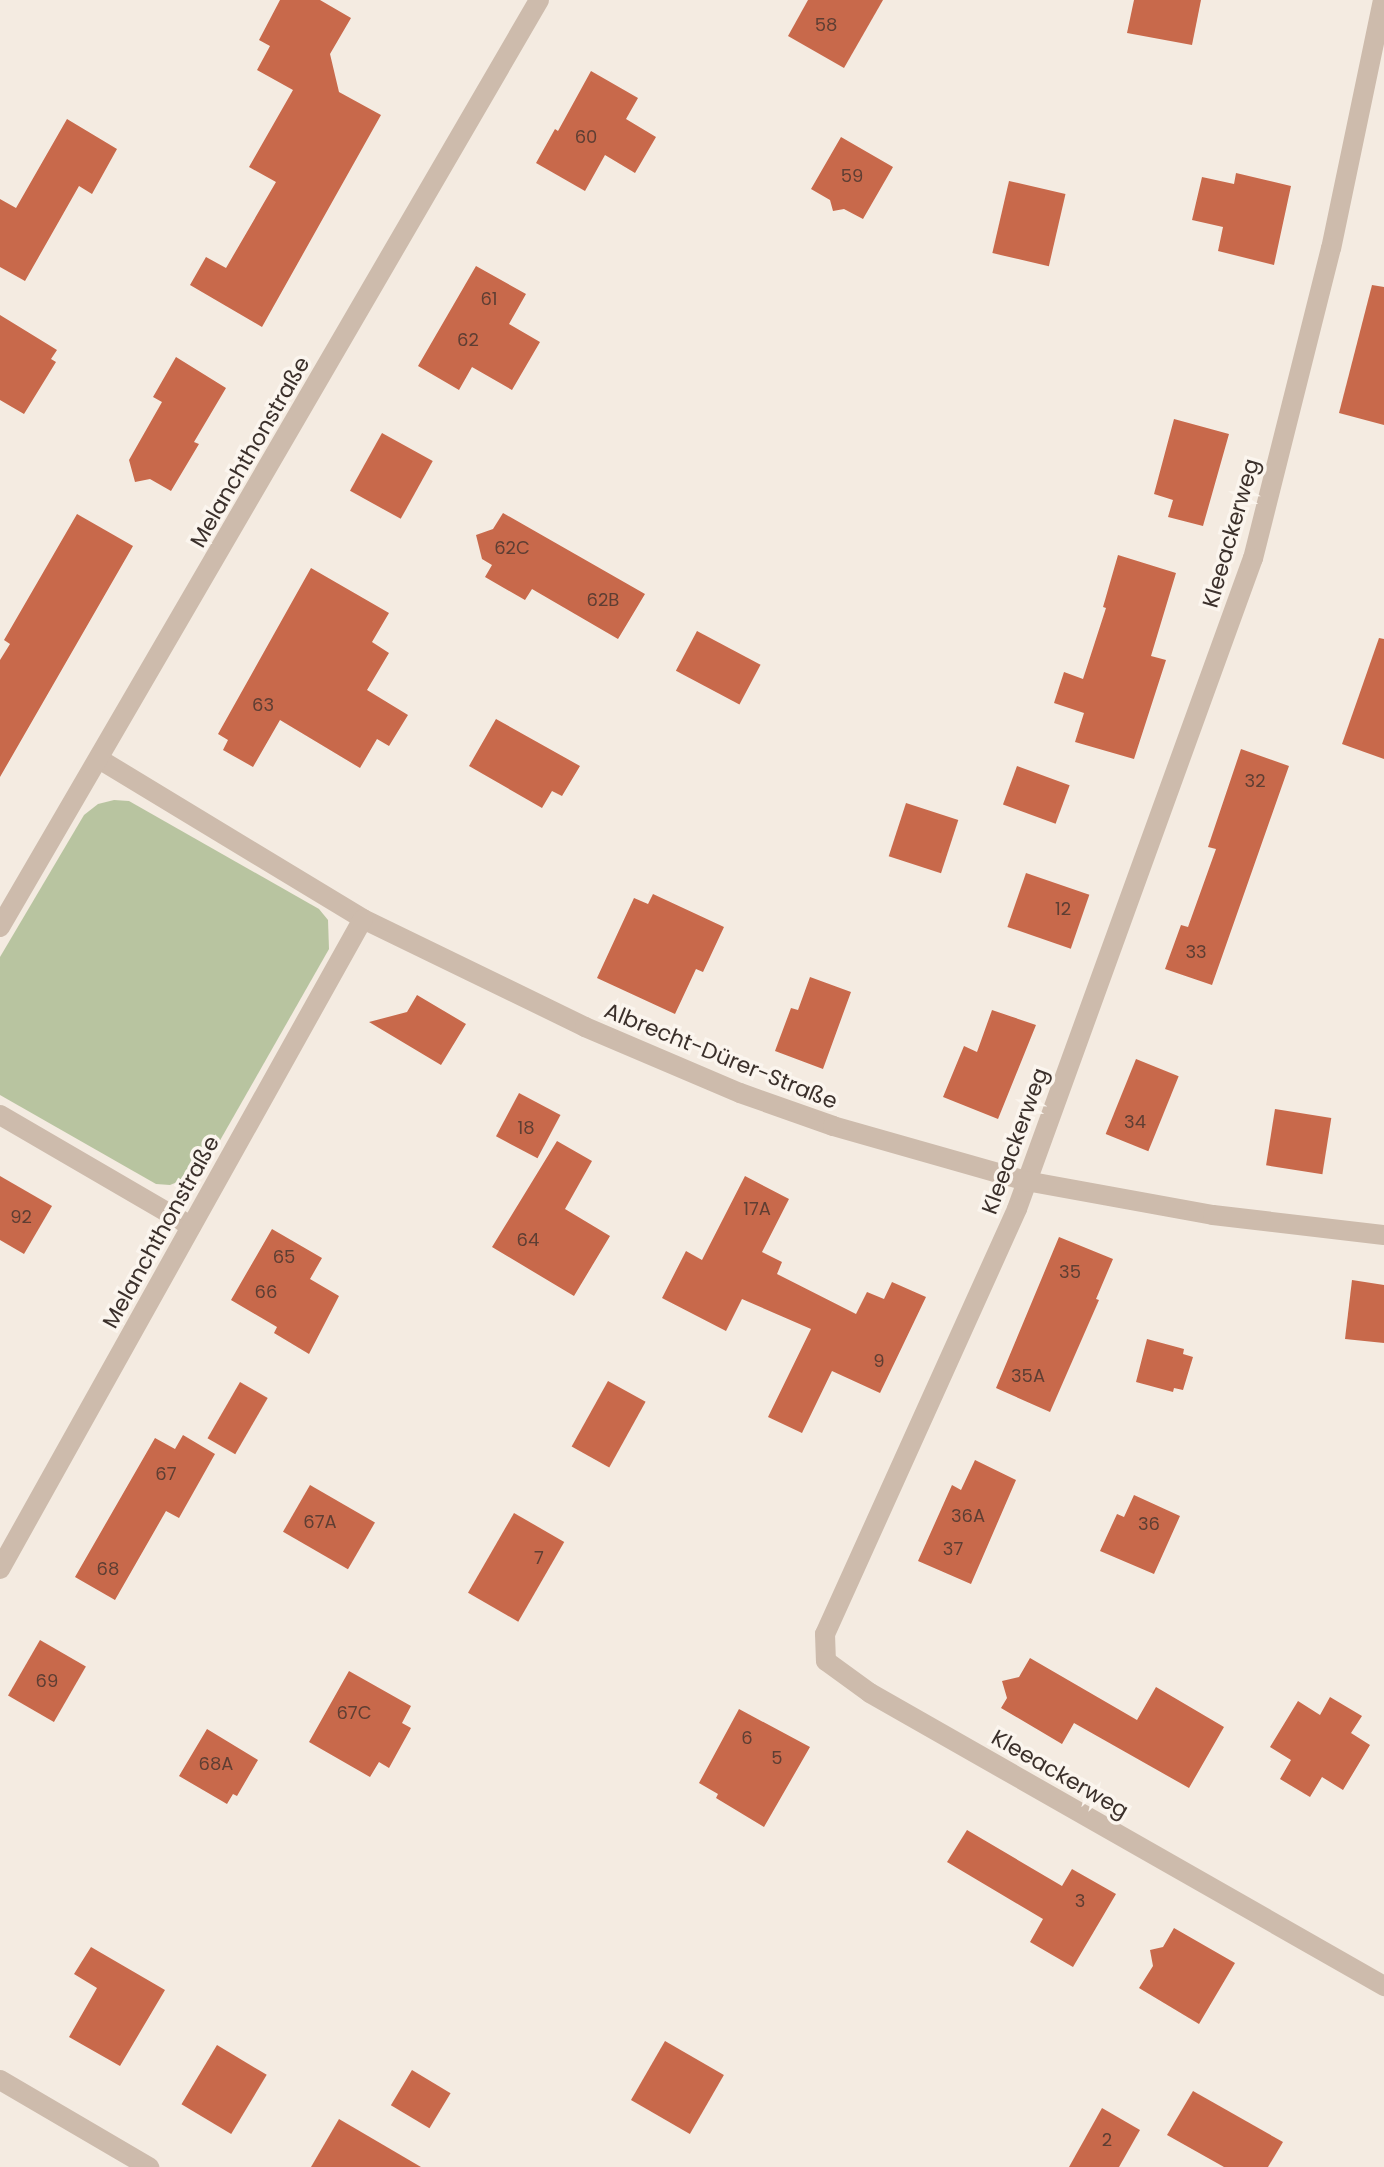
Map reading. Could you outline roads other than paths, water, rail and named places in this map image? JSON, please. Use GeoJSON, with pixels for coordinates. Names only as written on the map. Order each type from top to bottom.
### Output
{"type":"FeatureCollection","features":[{"type":"Feature","properties":{"kind":"street","name":"Melanchthonstraße"},"geometry":{"type":"LineString","coordinates":[[0,927],[539,0]]}},
{"type":"Feature","properties":{"kind":"street","name":"Kleeackerweg"},"geometry":{"type":"LineString","coordinates":[[1383,0],[1331,248],[1253,558],[1017,1209],[825,1634],[826,1661],[870,1693],[1384,1986]]}},
{"type":"Feature","properties":{"kind":"street","name":"Albrecht-Dürer-Straße"},"geometry":{"type":"LineString","coordinates":[[99,759],[363,919],[585,1027],[740,1093],[833,1126],[1026,1181],[1213,1215],[1384,1235]]}},
{"type":"Feature","properties":{"kind":"street","name":"Melanchthonstraße"},"geometry":{"type":"LineString","coordinates":[[0,1569],[363,919]]}},
{"type":"Feature","properties":{"kind":"street"},"geometry":{"type":"LineString","coordinates":[[0,1115],[191,1226]]}},
{"type":"Feature","properties":{"kind":"street"},"geometry":{"type":"LineString","coordinates":[[0,2080],[149,2167]]}}]}
